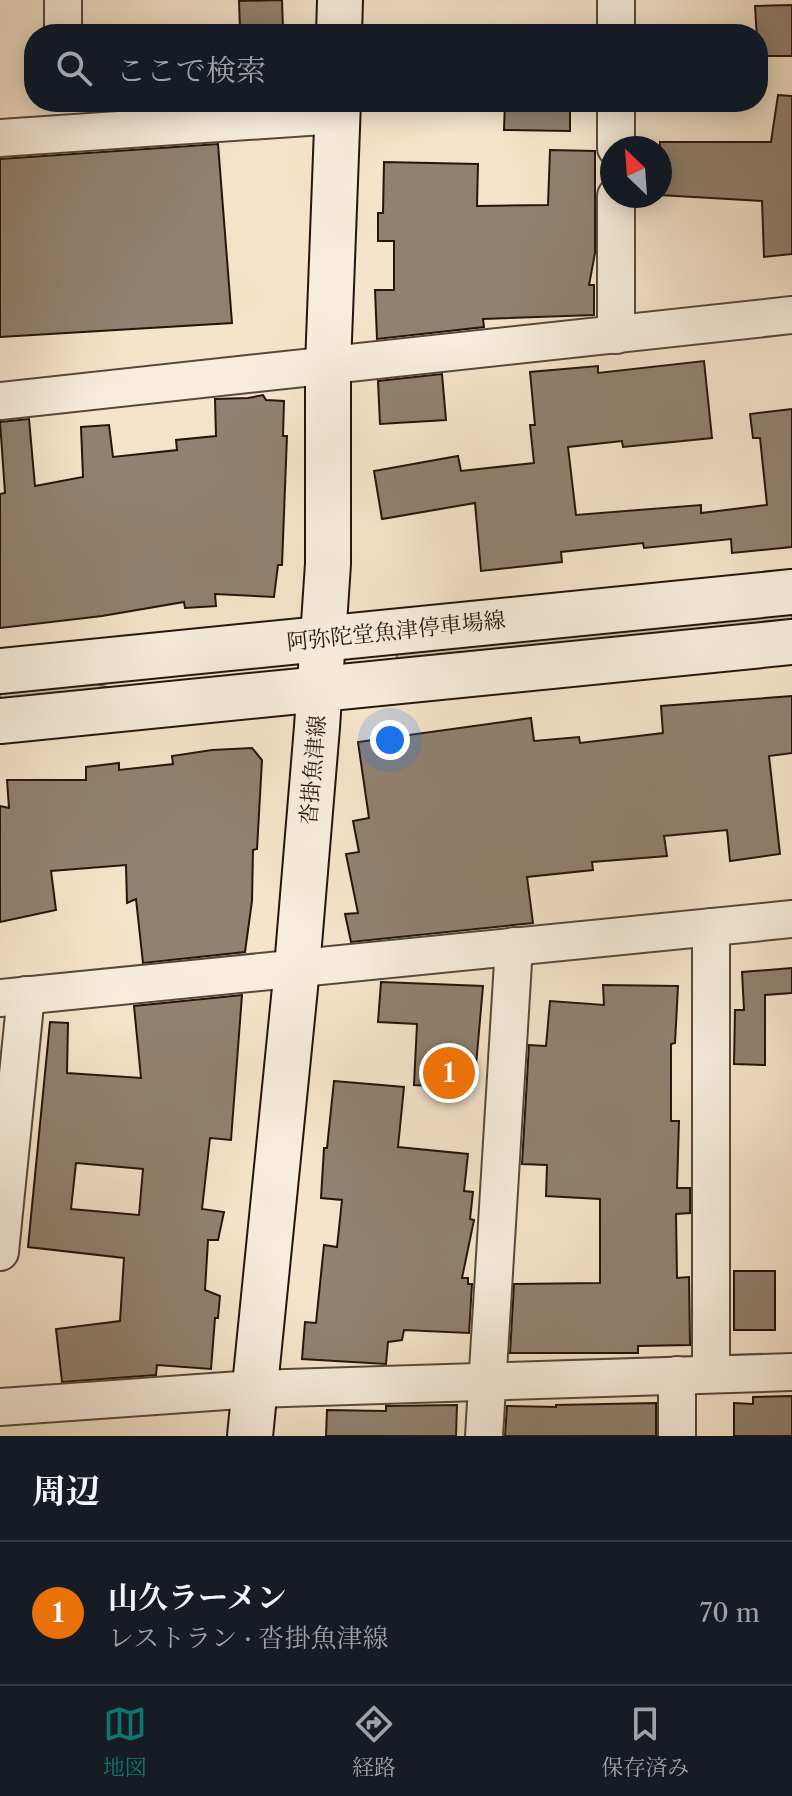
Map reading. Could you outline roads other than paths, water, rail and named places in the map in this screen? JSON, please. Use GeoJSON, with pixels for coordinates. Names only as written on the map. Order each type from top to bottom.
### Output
{"type":"FeatureCollection","features":[{"type":"Feature","properties":{"kind":"main road"},"geometry":{"type":"LineString","coordinates":[[339,24],[340,0]]}},
{"type":"Feature","properties":{"kind":"main road","name":"沓掛魚津線"},"geometry":{"type":"LineString","coordinates":[[250,1436],[297,968],[328,564],[328,366],[338,112]]}},
{"type":"Feature","properties":{"kind":"main road","name":"阿弥陀堂魚津停車場線"},"geometry":{"type":"LineString","coordinates":[[0,671],[792,592]]}},
{"type":"Feature","properties":{"kind":"main road"},"geometry":{"type":"LineString","coordinates":[[0,721],[792,642]]}},
{"type":"Feature","properties":{"kind":"street"},"geometry":{"type":"LineString","coordinates":[[63,0],[63,24]]}},
{"type":"Feature","properties":{"kind":"street"},"geometry":{"type":"LineString","coordinates":[[616,0],[616,24]]}},
{"type":"Feature","properties":{"kind":"street"},"geometry":{"type":"LineString","coordinates":[[0,138],[62,118],[246,112]]}},
{"type":"Feature","properties":{"kind":"street"},"geometry":{"type":"LineString","coordinates":[[616,112],[616,136]]}},
{"type":"Feature","properties":{"kind":"street"},"geometry":{"type":"LineString","coordinates":[[616,208],[616,335]]}},
{"type":"Feature","properties":{"kind":"street"},"geometry":{"type":"LineString","coordinates":[[0,401],[792,315]]}},
{"type":"Feature","properties":{"kind":"street"},"geometry":{"type":"LineString","coordinates":[[0,1252],[13,996],[792,919]]}},
{"type":"Feature","properties":{"kind":"street"},"geometry":{"type":"LineString","coordinates":[[677,1436],[694,1374],[711,927]]}},
{"type":"Feature","properties":{"kind":"street"},"geometry":{"type":"LineString","coordinates":[[484,1436],[514,946]]}},
{"type":"Feature","properties":{"kind":"street"},"geometry":{"type":"LineString","coordinates":[[0,1407],[254,1389],[792,1372]]}},
{"type":"Feature","properties":{"kind":"place","name":"山久ラーメン"},"geometry":{"type":"Point","coordinates":[449,1073]}}]}
